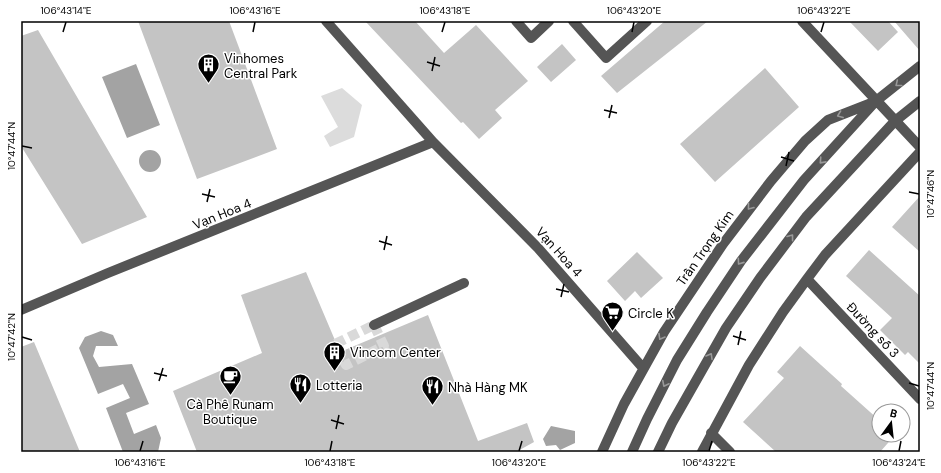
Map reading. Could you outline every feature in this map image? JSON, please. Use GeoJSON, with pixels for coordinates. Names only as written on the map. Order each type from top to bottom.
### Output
{"type":"FeatureCollection","features":[{"type":"Feature","properties":{"kind":"street","name":"Vạn Hoa 4"},"geometry":{"type":"LineString","coordinates":[[326,21],[433,142],[538,248],[643,368]]}},
{"type":"Feature","properties":{"kind":"street"},"geometry":{"type":"LineString","coordinates":[[516,21],[531,38],[549,21]]}},
{"type":"Feature","properties":{"kind":"street"},"geometry":{"type":"LineString","coordinates":[[573,21],[606,58],[647,21]]}},
{"type":"Feature","properties":{"kind":"street"},"geometry":{"type":"LineString","coordinates":[[802,21],[920,147]]}},
{"type":"Feature","properties":{"kind":"street","name":"Trần Trọng Kim"},"geometry":{"type":"LineString","coordinates":[[632,452],[677,360],[741,261],[804,180],[876,101],[920,66]]}},
{"type":"Feature","properties":{"kind":"street","name":"Trần Trọng Kim"},"geometry":{"type":"LineString","coordinates":[[602,452],[624,404],[664,332],[697,281],[742,217],[805,141],[828,120],[876,101]]}},
{"type":"Feature","properties":{"kind":"street"},"geometry":{"type":"LineString","coordinates":[[658,452],[672,423],[726,328],[760,278],[806,217],[895,120],[920,101]]}},
{"type":"Feature","properties":{"kind":"street","name":"Vạn Hoa 4"},"geometry":{"type":"LineString","coordinates":[[21,310],[108,273],[433,142]]}},
{"type":"Feature","properties":{"kind":"street"},"geometry":{"type":"LineString","coordinates":[[702,452],[749,365],[783,312],[825,255],[920,152]]}},
{"type":"Feature","properties":{"kind":"street","name":"Đường số 3"},"geometry":{"type":"LineString","coordinates":[[807,279],[920,399]]}},
{"type":"Feature","properties":{"kind":"street"},"geometry":{"type":"LineString","coordinates":[[374,325],[464,283]]}},
{"type":"Feature","properties":{"kind":"street"},"geometry":{"type":"LineString","coordinates":[[711,433],[730,452]]}},
{"type":"Feature","properties":{"kind":"shaded area"},"geometry":{"type":"Polygon","coordinates":[[[136,64],[160,125],[127,138],[102,77],[136,64]]]}},
{"type":"Feature","properties":{"kind":"shaded area"},"geometry":{"type":"Polygon","coordinates":[[[342,88],[362,105],[354,137],[330,147],[324,136],[338,127],[321,96],[342,88]]]}},
{"type":"Feature","properties":{"kind":"shaded area"},"geometry":{"type":"Polygon","coordinates":[[[150,150],[158,153],[161,161],[158,169],[150,172],[142,169],[139,161],[142,153],[150,150]]]}},
{"type":"Feature","properties":{"kind":"shaded area"},"geometry":{"type":"Polygon","coordinates":[[[101,331],[113,335],[118,346],[96,346],[93,356],[99,367],[132,364],[149,404],[126,413],[134,434],[156,425],[161,438],[158,452],[123,452],[106,408],[130,398],[123,384],[98,394],[79,348],[85,337],[101,331]]]}},
{"type":"Feature","properties":{"kind":"shaded area"},"geometry":{"type":"Polygon","coordinates":[[[551,426],[575,431],[575,443],[560,450],[556,445],[546,446],[543,439],[551,426]]]}},
{"type":"Feature","properties":{"kind":"building","name":"Vinhomes Central Park"},"geometry":{"type":"Polygon","coordinates":[[[138,21],[229,21],[277,149],[197,179],[138,21]]]}},
{"type":"Feature","properties":{"kind":"building"},"geometry":{"type":"Polygon","coordinates":[[[365,21],[415,21],[444,53],[476,25],[528,81],[495,110],[502,118],[479,139],[463,122],[461,123],[365,21]]]}},
{"type":"Feature","properties":{"kind":"building"},"geometry":{"type":"Polygon","coordinates":[[[665,21],[708,21],[617,93],[601,76],[665,21]]]}},
{"type":"Feature","properties":{"kind":"building"},"geometry":{"type":"Polygon","coordinates":[[[849,21],[888,21],[898,32],[878,51],[849,21]]]}},
{"type":"Feature","properties":{"kind":"building"},"geometry":{"type":"Polygon","coordinates":[[[894,21],[920,21],[920,51],[894,21]]]}},
{"type":"Feature","properties":{"kind":"building"},"geometry":{"type":"Polygon","coordinates":[[[38,30],[147,217],[82,244],[21,146],[21,36],[38,30]]]}},
{"type":"Feature","properties":{"kind":"building"},"geometry":{"type":"Polygon","coordinates":[[[562,44],[576,60],[551,82],[537,67],[562,44]]]}},
{"type":"Feature","properties":{"kind":"building"},"geometry":{"type":"Polygon","coordinates":[[[765,68],[799,107],[715,182],[680,144],[765,68]]]}},
{"type":"Feature","properties":{"kind":"building"},"geometry":{"type":"Polygon","coordinates":[[[920,196],[920,252],[892,227],[920,196]]]}},
{"type":"Feature","properties":{"kind":"building"},"geometry":{"type":"Polygon","coordinates":[[[869,250],[920,296],[920,364],[908,352],[905,355],[880,330],[892,318],[846,276],[869,250]]]}},
{"type":"Feature","properties":{"kind":"building"},"geometry":{"type":"Polygon","coordinates":[[[637,252],[663,278],[641,298],[635,291],[625,301],[607,281],[637,252]]]}},
{"type":"Feature","properties":{"kind":"building","name":"Vincom Center"},"geometry":{"type":"Polygon","coordinates":[[[306,272],[340,352],[428,315],[478,441],[527,423],[534,442],[516,452],[197,452],[173,391],[262,353],[241,295],[306,272]]]}},
{"type":"Feature","properties":{"kind":"building"},"geometry":{"type":"Polygon","coordinates":[[[34,342],[80,452],[21,452],[21,347],[34,342]]]}},
{"type":"Feature","properties":{"kind":"building"},"geometry":{"type":"Polygon","coordinates":[[[800,346],[871,413],[871,443],[888,443],[880,452],[776,452],[743,422],[784,378],[777,372],[800,346]]]}},
{"type":"Feature","properties":{"kind":"tunnel"},"geometry":{"type":"LineString","coordinates":[[374,325],[384,346],[346,365],[335,344],[374,325]]}},
{"type":"Feature","properties":{"kind":"place","name":"Vinhomes Central Park"},"geometry":{"type":"Point","coordinates":[208,84]}},
{"type":"Feature","properties":{"kind":"place","name":"Circle K"},"geometry":{"type":"Point","coordinates":[612,332]}},
{"type":"Feature","properties":{"kind":"place","name":"Vincom Center"},"geometry":{"type":"Point","coordinates":[334,372]}},
{"type":"Feature","properties":{"kind":"place","name":"Cà Phê Runam Boutique"},"geometry":{"type":"Point","coordinates":[230,396]}},
{"type":"Feature","properties":{"kind":"place","name":"Lotteria"},"geometry":{"type":"Point","coordinates":[300,404]}},
{"type":"Feature","properties":{"kind":"place","name":"Nhà Hàng MK"},"geometry":{"type":"Point","coordinates":[432,406]}}]}
